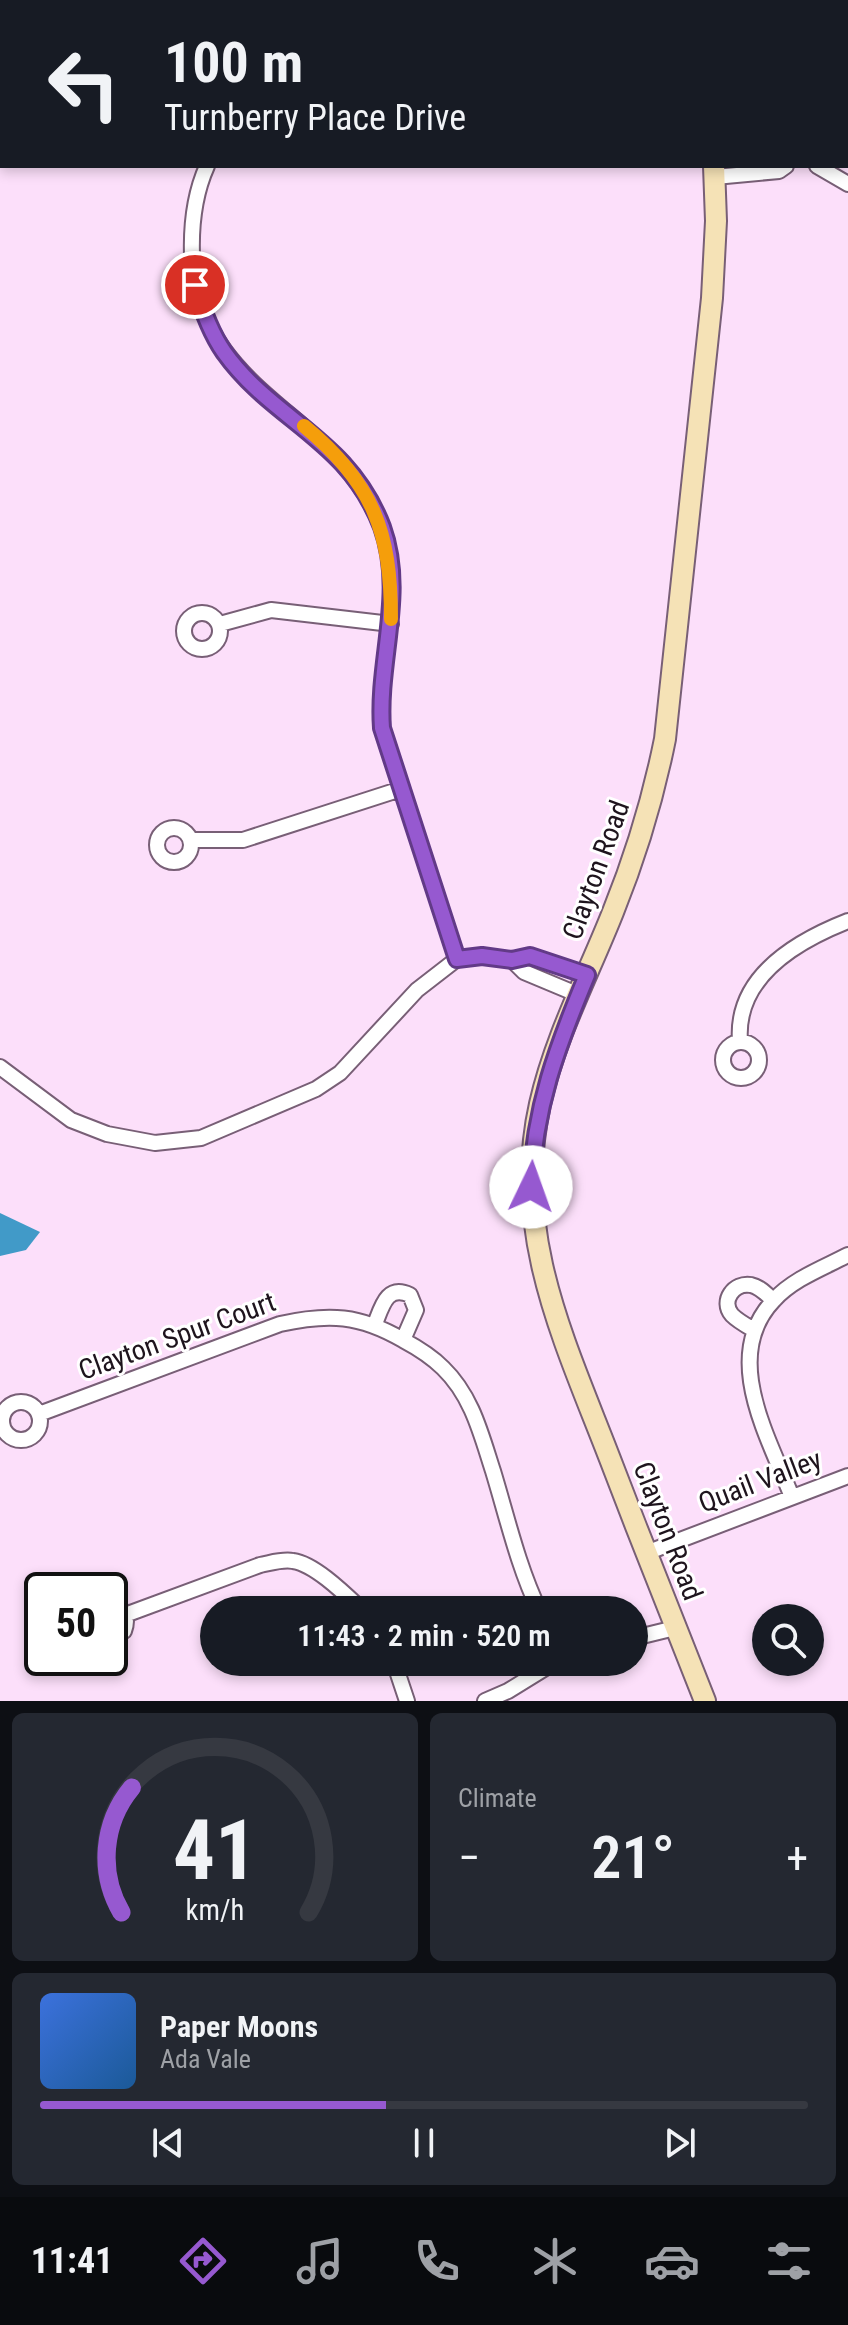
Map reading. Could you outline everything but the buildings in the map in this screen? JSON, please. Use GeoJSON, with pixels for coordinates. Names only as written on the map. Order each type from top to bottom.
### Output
{"type":"FeatureCollection","features":[{"type":"Feature","properties":{"kind":"main road","name":"Clayton Road"},"geometry":{"type":"LineString","coordinates":[[705,1701],[555,1315],[535,1239],[532,1160],[539,1107],[554,1056],[633,863],[665,739],[712,298],[716,247],[714,171]]}},
{"type":"Feature","properties":{"kind":"street"},"geometry":{"type":"LineString","coordinates":[[206,168],[199,184],[192,235],[195,285],[212,333],[241,372],[344,463],[382,529],[391,579],[391,624],[380,707],[382,728],[457,959]]}},
{"type":"Feature","properties":{"kind":"street"},"geometry":{"type":"LineString","coordinates":[[714,171],[779,171],[783,168]]}},
{"type":"Feature","properties":{"kind":"street"},"geometry":{"type":"LineString","coordinates":[[820,168],[848,184]]}},
{"type":"Feature","properties":{"kind":"street"},"geometry":{"type":"LineString","coordinates":[[220,624],[271,610],[391,624]]}},
{"type":"Feature","properties":{"kind":"street"},"geometry":{"type":"LineString","coordinates":[[191,840],[243,840],[401,789]]}},
{"type":"Feature","properties":{"kind":"street"},"geometry":{"type":"LineString","coordinates":[[740,1041],[740,1023],[746,1005],[772,966],[795,945],[848,921]]}},
{"type":"Feature","properties":{"kind":"street"},"geometry":{"type":"LineString","coordinates":[[0,1067],[71,1120],[107,1134],[155,1143],[201,1138],[316,1089],[340,1073],[417,990],[457,959],[482,956],[512,960],[530,956],[583,985]]}},
{"type":"Feature","properties":{"kind":"street"},"geometry":{"type":"LineString","coordinates":[[512,960],[524,972],[583,985]]}},
{"type":"Feature","properties":{"kind":"street"},"geometry":{"type":"LineString","coordinates":[[792,1497],[752,1391],[748,1370],[754,1330],[773,1300],[795,1282],[848,1255]]}},
{"type":"Feature","properties":{"kind":"street"},"geometry":{"type":"LineString","coordinates":[[754,1330],[731,1313],[727,1301],[732,1290],[742,1285],[753,1285],[773,1300]]}},
{"type":"Feature","properties":{"kind":"street"},"geometry":{"type":"LineString","coordinates":[[375,1324],[389,1294],[398,1291],[410,1295],[416,1310],[403,1340]]}},
{"type":"Feature","properties":{"kind":"street","name":"Clayton Spur Court"},"geometry":{"type":"LineString","coordinates":[[39,1414],[280,1324],[303,1319],[350,1319],[375,1324],[428,1354],[464,1393],[477,1419],[533,1596]]}},
{"type":"Feature","properties":{"kind":"street","name":"Quail Valley"},"geometry":{"type":"LineString","coordinates":[[646,1553],[848,1476]]}},
{"type":"Feature","properties":{"kind":"street"},"geometry":{"type":"LineString","coordinates":[[128,1614],[260,1565],[286,1561],[306,1566],[346,1596]]}},
{"type":"Feature","properties":{"kind":"street"},"geometry":{"type":"LineString","coordinates":[[648,1635],[675,1628]]}},
{"type":"Feature","properties":{"kind":"street"},"geometry":{"type":"LineString","coordinates":[[399,1676],[407,1701]]}},
{"type":"Feature","properties":{"kind":"street"},"geometry":{"type":"LineString","coordinates":[[485,1701],[532,1676]]}},
{"type":"Feature","properties":{"kind":"water"},"geometry":{"type":"Polygon","coordinates":[[[0,1213],[40,1232],[26,1250],[0,1256],[0,1213]]]}},
{"type":"Feature","properties":{"kind":"slow traffic"},"geometry":{"type":"LineString","coordinates":[[304,426],[344,463],[382,529],[391,579],[391,619]]}},
{"type":"Feature","properties":{"kind":"route"},"geometry":{"type":"LineString","coordinates":[[195,285],[212,333],[225,353],[256,387],[344,463],[382,529],[391,579],[391,624],[380,707],[382,728],[457,959],[482,956],[512,960],[530,956],[587,975],[554,1056],[539,1107],[531,1187]]}}]}
